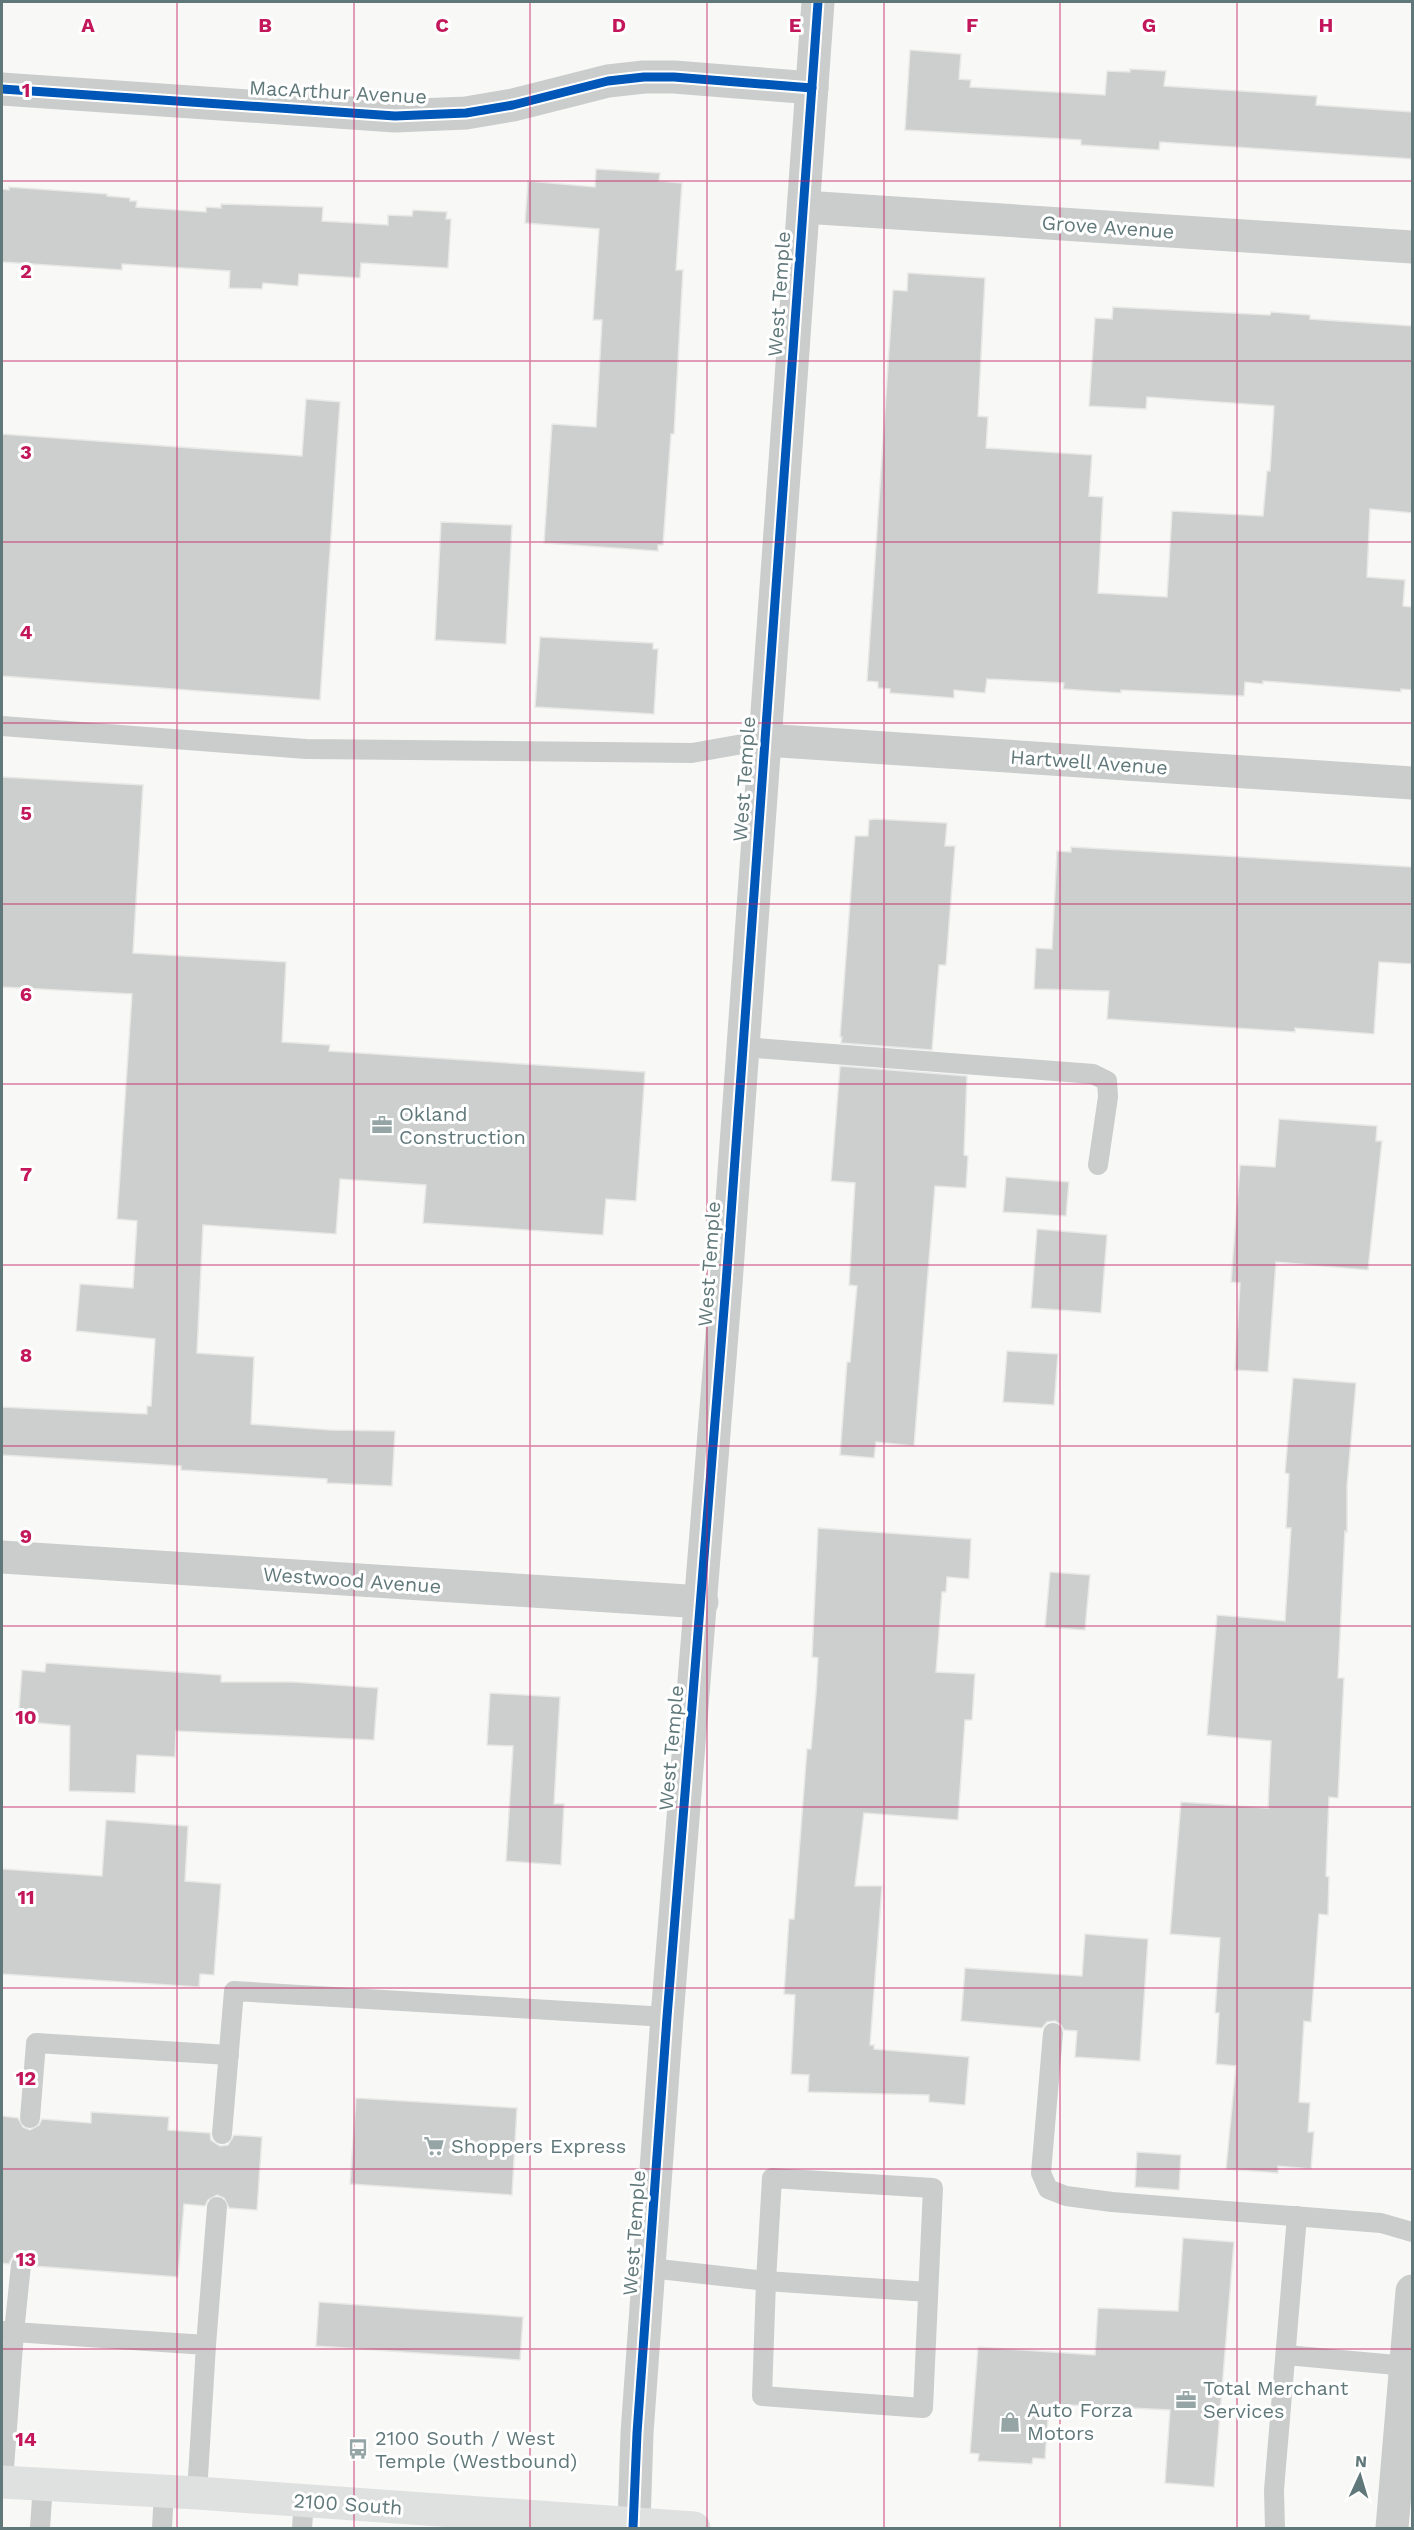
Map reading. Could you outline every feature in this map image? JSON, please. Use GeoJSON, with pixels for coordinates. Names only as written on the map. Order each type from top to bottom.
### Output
{"type":"FeatureCollection","features":[{"type":"Feature","properties":{"kind":"main road","name":"2100 South"},"geometry":{"type":"LineString","coordinates":[[2,2482],[197,2493],[303,2515],[694,2529]]}},
{"type":"Feature","properties":{"kind":"street","name":"West Temple"},"geometry":{"type":"LineString","coordinates":[[633,2526],[637,2433],[667,2017],[702,1602],[818,2]]}},
{"type":"Feature","properties":{"kind":"street","name":"MacArthur Avenue"},"geometry":{"type":"LineString","coordinates":[[2,89],[395,116],[478,111],[513,105],[608,81],[644,77],[674,77],[812,88]]}},
{"type":"Feature","properties":{"kind":"street","name":"Grove Avenue"},"geometry":{"type":"LineString","coordinates":[[804,207],[1413,247]]}},
{"type":"Feature","properties":{"kind":"street","name":"Hartwell Avenue"},"geometry":{"type":"LineString","coordinates":[[765,740],[1413,783]]}},
{"type":"Feature","properties":{"kind":"street","name":"Westwood Avenue"},"geometry":{"type":"LineString","coordinates":[[2,1557],[702,1602]]}},
{"type":"Feature","properties":{"kind":"street"},"geometry":{"type":"LineString","coordinates":[[1392,2529],[1413,2291]]}},
{"type":"Feature","properties":{"kind":"lane"},"geometry":{"type":"LineString","coordinates":[[2,726],[329,750],[692,753],[765,740]]}},
{"type":"Feature","properties":{"kind":"lane"},"geometry":{"type":"LineString","coordinates":[[743,1047],[1093,1074],[1107,1082],[1108,1097],[1098,1165]]}},
{"type":"Feature","properties":{"kind":"lane"},"geometry":{"type":"LineString","coordinates":[[222,2134],[234,1991],[667,2017]]}},
{"type":"Feature","properties":{"kind":"lane"},"geometry":{"type":"LineString","coordinates":[[1053,2033],[1041,2163],[1041,2173],[1048,2189],[1065,2196],[1113,2202],[1381,2223],[1413,2232]]}},
{"type":"Feature","properties":{"kind":"lane"},"geometry":{"type":"LineString","coordinates":[[30,2118],[36,2043],[229,2055]]}},
{"type":"Feature","properties":{"kind":"lane"},"geometry":{"type":"LineString","coordinates":[[772,2178],[933,2188],[923,2408],[762,2396],[766,2281],[772,2178]]}},
{"type":"Feature","properties":{"kind":"lane"},"geometry":{"type":"LineString","coordinates":[[197,2493],[217,2207]]}},
{"type":"Feature","properties":{"kind":"lane"},"geometry":{"type":"LineString","coordinates":[[1275,2529],[1274,2490],[1297,2216]]}},
{"type":"Feature","properties":{"kind":"lane"},"geometry":{"type":"LineString","coordinates":[[2,2482],[8,2331],[21,2265]]}},
{"type":"Feature","properties":{"kind":"lane"},"geometry":{"type":"LineString","coordinates":[[650,2268],[766,2281],[928,2292]]}},
{"type":"Feature","properties":{"kind":"lane"},"geometry":{"type":"LineString","coordinates":[[8,2331],[206,2345]]}},
{"type":"Feature","properties":{"kind":"lane"},"geometry":{"type":"LineString","coordinates":[[1286,2355],[1407,2366]]}},
{"type":"Feature","properties":{"kind":"lane"},"geometry":{"type":"LineString","coordinates":[[40,2529],[43,2484]]}},
{"type":"Feature","properties":{"kind":"lane"},"geometry":{"type":"LineString","coordinates":[[162,2529],[164,2492]]}},
{"type":"Feature","properties":{"kind":"building"},"geometry":{"type":"Polygon","coordinates":[[[910,50],[961,54],[959,79],[971,80],[970,87],[1105,95],[1107,71],[1130,72],[1130,69],[1166,71],[1164,86],[1317,96],[1316,105],[1413,112],[1413,159],[1160,142],[1159,150],[1081,145],[1081,140],[905,130],[910,50]]]}},
{"type":"Feature","properties":{"kind":"building"},"geometry":{"type":"Polygon","coordinates":[[[596,169],[660,173],[659,181],[682,183],[676,270],[683,270],[674,434],[671,434],[663,545],[658,545],[658,551],[544,543],[552,424],[596,427],[602,320],[593,320],[599,229],[525,223],[528,181],[595,187],[596,169]]]}},
{"type":"Feature","properties":{"kind":"building"},"geometry":{"type":"Polygon","coordinates":[[[9,187],[107,194],[107,196],[130,198],[130,201],[137,201],[136,207],[206,212],[206,207],[221,208],[221,204],[323,207],[322,221],[388,225],[388,215],[412,216],[413,210],[447,212],[446,219],[451,219],[448,268],[361,263],[360,278],[299,274],[298,286],[263,283],[262,289],[229,288],[230,271],[122,264],[122,270],[2,262],[2,189],[9,190],[9,187]]]}},
{"type":"Feature","properties":{"kind":"building"},"geometry":{"type":"Polygon","coordinates":[[[908,273],[985,278],[978,416],[988,417],[986,448],[1092,455],[1089,496],[1103,497],[1098,593],[1167,597],[1172,511],[1263,516],[1267,471],[1270,471],[1274,406],[1147,397],[1146,409],[1089,406],[1095,318],[1112,319],[1113,307],[1270,315],[1271,312],[1310,315],[1310,319],[1413,326],[1413,513],[1370,509],[1367,577],[1405,580],[1403,606],[1413,607],[1413,690],[1401,689],[1401,692],[1263,681],[1263,684],[1245,682],[1244,696],[1121,690],[1121,693],[1063,689],[1064,683],[987,679],[985,693],[954,690],[954,698],[890,693],[890,689],[878,688],[878,682],[867,681],[893,290],[907,291],[908,273]]]}},
{"type":"Feature","properties":{"kind":"building"},"geometry":{"type":"Polygon","coordinates":[[[306,399],[340,402],[320,700],[2,676],[2,434],[302,456],[306,399]]]}},
{"type":"Feature","properties":{"kind":"building"},"geometry":{"type":"Polygon","coordinates":[[[441,522],[512,525],[506,644],[435,640],[441,522]]]}},
{"type":"Feature","properties":{"kind":"building"},"geometry":{"type":"Polygon","coordinates":[[[540,637],[653,643],[653,649],[658,649],[654,714],[535,707],[540,637]]]}},
{"type":"Feature","properties":{"kind":"building"},"geometry":{"type":"Polygon","coordinates":[[[2,777],[143,785],[133,953],[286,962],[282,1042],[330,1045],[329,1051],[645,1072],[636,1201],[606,1199],[603,1235],[423,1223],[426,1185],[340,1179],[336,1234],[203,1225],[197,1353],[254,1357],[251,1424],[330,1430],[395,1431],[392,1486],[327,1483],[327,1479],[181,1470],[181,1466],[2,1455],[2,1407],[147,1414],[147,1406],[151,1406],[155,1339],[76,1331],[80,1284],[133,1288],[137,1221],[117,1219],[132,994],[2,987],[2,777]]]}},
{"type":"Feature","properties":{"kind":"building"},"geometry":{"type":"Polygon","coordinates":[[[869,820],[947,823],[945,846],[955,846],[946,965],[939,965],[932,1050],[841,1043],[855,836],[868,836],[869,820]]]}},
{"type":"Feature","properties":{"kind":"building"},"geometry":{"type":"Polygon","coordinates":[[[1071,847],[1413,867],[1413,964],[1379,962],[1374,1034],[1295,1028],[1295,1032],[1107,1019],[1109,991],[1034,989],[1036,948],[1052,949],[1057,851],[1071,852],[1071,847]]]}},
{"type":"Feature","properties":{"kind":"building"},"geometry":{"type":"Polygon","coordinates":[[[840,1066],[967,1076],[964,1155],[968,1156],[966,1188],[935,1186],[914,1446],[876,1442],[874,1458],[840,1455],[847,1362],[850,1362],[857,1286],[849,1285],[855,1183],[831,1181],[840,1066]]]}},
{"type":"Feature","properties":{"kind":"building"},"geometry":{"type":"Polygon","coordinates":[[[1279,1119],[1377,1126],[1376,1141],[1382,1141],[1368,1270],[1276,1262],[1268,1372],[1235,1370],[1240,1283],[1231,1282],[1240,1165],[1275,1167],[1279,1119]]]}},
{"type":"Feature","properties":{"kind":"building"},"geometry":{"type":"Polygon","coordinates":[[[1006,1177],[1069,1182],[1066,1216],[1003,1212],[1006,1177]]]}},
{"type":"Feature","properties":{"kind":"building"},"geometry":{"type":"Polygon","coordinates":[[[1037,1229],[1107,1235],[1101,1313],[1031,1308],[1037,1229]]]}},
{"type":"Feature","properties":{"kind":"building"},"geometry":{"type":"Polygon","coordinates":[[[1007,1351],[1058,1354],[1054,1405],[1003,1402],[1007,1351]]]}},
{"type":"Feature","properties":{"kind":"building"},"geometry":{"type":"Polygon","coordinates":[[[1293,1378],[1356,1383],[1347,1486],[1347,1532],[1345,1531],[1338,1678],[1344,1678],[1338,1798],[1329,1797],[1326,1876],[1329,1877],[1328,1915],[1319,1914],[1311,2022],[1304,2021],[1299,2102],[1310,2103],[1308,2132],[1314,2132],[1311,2169],[1278,2166],[1278,2173],[1226,2169],[1236,2066],[1216,2064],[1219,2013],[1215,2013],[1220,1938],[1170,1934],[1181,1802],[1268,1808],[1271,1741],[1207,1735],[1217,1615],[1285,1621],[1291,1528],[1286,1528],[1289,1474],[1285,1473],[1293,1378]]]}},
{"type":"Feature","properties":{"kind":"building"},"geometry":{"type":"Polygon","coordinates":[[[818,1528],[971,1539],[969,1579],[947,1577],[946,1592],[942,1592],[936,1672],[975,1674],[972,1720],[965,1720],[958,1820],[864,1813],[855,1886],[882,1886],[870,2045],[874,2045],[874,2049],[969,2057],[965,2105],[929,2102],[929,2095],[808,2092],[809,2075],[791,2074],[795,1995],[784,1994],[789,1919],[794,1919],[807,1749],[811,1749],[816,1693],[818,1658],[812,1657],[818,1528]]]}},
{"type":"Feature","properties":{"kind":"building"},"geometry":{"type":"Polygon","coordinates":[[[1050,1572],[1090,1575],[1085,1630],[1045,1627],[1050,1572]]]}},
{"type":"Feature","properties":{"kind":"building"},"geometry":{"type":"Polygon","coordinates":[[[46,1663],[221,1675],[221,1682],[293,1682],[378,1688],[374,1740],[176,1731],[175,1757],[137,1755],[135,1793],[69,1791],[70,1726],[18,1721],[22,1670],[45,1672],[46,1663]]]}},
{"type":"Feature","properties":{"kind":"building"},"geometry":{"type":"Polygon","coordinates":[[[490,1693],[560,1697],[554,1804],[564,1804],[561,1865],[506,1861],[513,1746],[487,1745],[490,1693]]]}},
{"type":"Feature","properties":{"kind":"building"},"geometry":{"type":"Polygon","coordinates":[[[106,1820],[188,1826],[185,1881],[221,1884],[214,1975],[200,1974],[199,1987],[2,1974],[2,1869],[102,1876],[106,1820]]]}},
{"type":"Feature","properties":{"kind":"building"},"geometry":{"type":"Polygon","coordinates":[[[1085,1934],[1148,1939],[1140,2061],[1075,2057],[1077,2031],[1064,2030],[1055,2021],[1047,2022],[1042,2028],[961,2021],[965,1968],[1082,1976],[1085,1934]]]}},
{"type":"Feature","properties":{"kind":"building","name":"Shoppers Express"},"geometry":{"type":"Polygon","coordinates":[[[356,2098],[517,2108],[512,2195],[350,2184],[356,2098]]]}},
{"type":"Feature","properties":{"kind":"building"},"geometry":{"type":"Polygon","coordinates":[[[91,2112],[169,2117],[168,2130],[210,2133],[211,2140],[220,2146],[228,2145],[234,2135],[262,2137],[257,2210],[229,2208],[224,2198],[217,2195],[208,2200],[205,2206],[184,2204],[178,2277],[33,2266],[28,2256],[22,2253],[12,2258],[9,2264],[2,2263],[2,2116],[18,2118],[23,2127],[30,2130],[39,2125],[42,2119],[91,2123],[91,2112]]]}},
{"type":"Feature","properties":{"kind":"building"},"geometry":{"type":"Polygon","coordinates":[[[1137,2152],[1181,2155],[1179,2190],[1135,2187],[1137,2152]]]}},
{"type":"Feature","properties":{"kind":"building"},"geometry":{"type":"Polygon","coordinates":[[[1183,2238],[1234,2242],[1214,2487],[1165,2483],[1170,2410],[1049,2404],[1045,2459],[1033,2458],[1032,2464],[978,2461],[979,2454],[970,2453],[978,2347],[1095,2355],[1098,2308],[1178,2311],[1183,2238]]]}},
{"type":"Feature","properties":{"kind":"building"},"geometry":{"type":"Polygon","coordinates":[[[319,2302],[523,2317],[520,2360],[316,2346],[319,2302]]]}},
{"type":"Feature","properties":{"kind":"cycle path"},"geometry":{"type":"LineString","coordinates":[[633,2528],[637,2433],[667,2017],[726,1284],[818,2]]}},
{"type":"Feature","properties":{"kind":"cycle path"},"geometry":{"type":"LineString","coordinates":[[2,89],[395,116],[466,113],[513,105],[608,81],[644,77],[674,77],[812,88]]}},
{"type":"Feature","properties":{"kind":"place","name":"Okland Construction"},"geometry":{"type":"Point","coordinates":[382,1125]}},
{"type":"Feature","properties":{"kind":"place","name":"Shoppers Express"},"geometry":{"type":"Point","coordinates":[434,2146]}},
{"type":"Feature","properties":{"kind":"place","name":"Total Merchant Services"},"geometry":{"type":"Point","coordinates":[1186,2400]}},
{"type":"Feature","properties":{"kind":"place","name":"Auto Forza Motors"},"geometry":{"type":"Point","coordinates":[1010,2422]}},
{"type":"Feature","properties":{"kind":"place","name":"2100 South / West Temple (Westbound)"},"geometry":{"type":"Point","coordinates":[358,2449]}}]}
